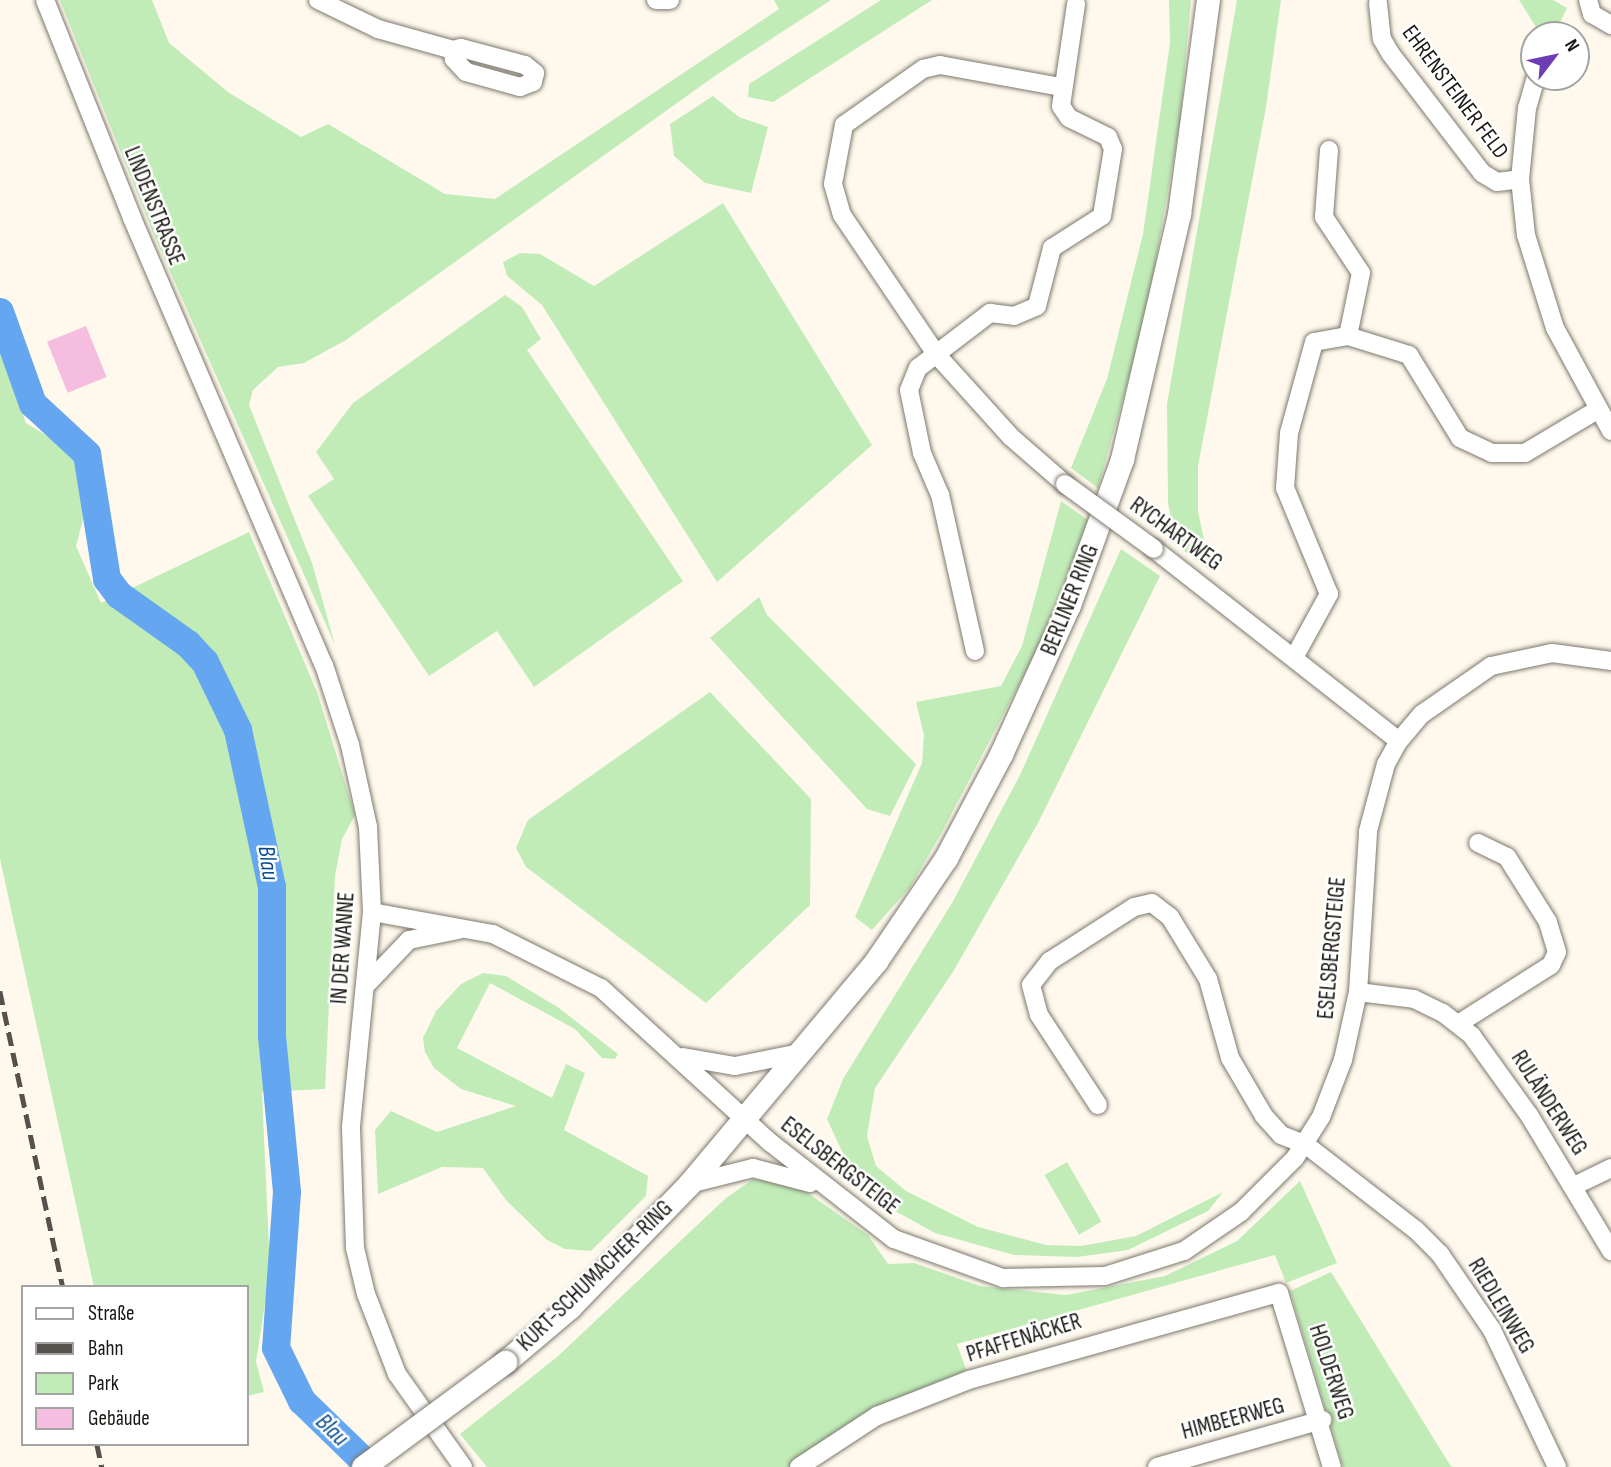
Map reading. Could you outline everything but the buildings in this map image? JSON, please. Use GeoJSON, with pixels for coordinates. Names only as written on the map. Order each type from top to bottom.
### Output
{"type":"FeatureCollection","features":[{"type":"Feature","properties":{"kind":"main road","name":"BERLINER RING"},"geometry":{"type":"LineString","coordinates":[[744,1120],[883,952],[946,858],[1028,700],[1069,605],[1122,459],[1148,361],[1179,214],[1208,0]]}},
{"type":"Feature","properties":{"kind":"main road","name":"KURT-SCHUMACHER-RING"},"geometry":{"type":"LineString","coordinates":[[363,1467],[505,1363],[570,1307],[689,1184],[744,1120]]}},
{"type":"Feature","properties":{"kind":"street","name":"LINDENSTRASSE"},"geometry":{"type":"LineString","coordinates":[[45,0],[223,429]]}},
{"type":"Feature","properties":{"kind":"street"},"geometry":{"type":"LineString","coordinates":[[318,0],[378,29],[453,50]]}},
{"type":"Feature","properties":{"kind":"street"},"geometry":{"type":"LineString","coordinates":[[656,0],[670,0]]}},
{"type":"Feature","properties":{"kind":"street","name":"EHRENSTEINER FELD"},"geometry":{"type":"LineString","coordinates":[[1378,3],[1382,39],[1390,53],[1482,173],[1497,182],[1520,179]]}},
{"type":"Feature","properties":{"kind":"street"},"geometry":{"type":"LineString","coordinates":[[1584,3],[1611,25]]}},
{"type":"Feature","properties":{"kind":"street"},"geometry":{"type":"LineString","coordinates":[[975,651],[940,495],[922,453],[909,390],[911,377],[936,354],[990,313],[1014,316],[1037,306],[1052,248],[1102,216],[1113,149],[1100,130],[1069,118],[1061,106],[1061,87],[1076,4]]}},
{"type":"Feature","properties":{"kind":"street","name":"RYCHARTWEG"},"geometry":{"type":"LineString","coordinates":[[1061,87],[930,66],[856,114],[838,136],[833,184],[842,215],[936,354],[1011,437],[1065,484],[1295,656],[1399,741]]}},
{"type":"Feature","properties":{"kind":"street","name":"EHRENSTEINER FELD"},"geometry":{"type":"LineString","coordinates":[[1532,91],[1527,108],[1520,179],[1527,235],[1544,297],[1597,410],[1611,431]]}},
{"type":"Feature","properties":{"kind":"street"},"geometry":{"type":"LineString","coordinates":[[1329,150],[1324,217],[1361,273],[1348,336]]}},
{"type":"Feature","properties":{"kind":"street"},"geometry":{"type":"LineString","coordinates":[[1295,656],[1329,593],[1290,506],[1283,463],[1307,354],[1325,336],[1348,336],[1409,355],[1460,438],[1475,449],[1518,456],[1597,410]]}},
{"type":"Feature","properties":{"kind":"street","name":"IN DER WANNE"},"geometry":{"type":"LineString","coordinates":[[223,429],[339,705],[368,827],[372,912],[351,1128],[355,1248],[366,1294],[397,1374],[463,1467]]}},
{"type":"Feature","properties":{"kind":"street","name":"ESELSBERGSTEIGE"},"geometry":{"type":"LineString","coordinates":[[372,912],[479,930],[538,953],[593,983],[679,1056],[744,1120],[834,1197],[894,1239],[964,1268],[1037,1280],[1105,1276],[1159,1261],[1212,1234],[1260,1197],[1305,1144],[1334,1090],[1358,992],[1368,831],[1385,764],[1399,741],[1422,714],[1491,666],[1552,653],[1611,661]]}},
{"type":"Feature","properties":{"kind":"street"},"geometry":{"type":"LineString","coordinates":[[1458,1024],[1551,965],[1557,952],[1548,922],[1507,857],[1478,843]]}},
{"type":"Feature","properties":{"kind":"street","name":"RIEDLEINWEG"},"geometry":{"type":"LineString","coordinates":[[1098,1105],[1039,1015],[1031,985],[1050,961],[1134,907],[1152,903],[1170,917],[1204,972],[1230,1058],[1264,1116],[1281,1135],[1305,1144],[1416,1230],[1464,1285],[1492,1330],[1557,1467]]}},
{"type":"Feature","properties":{"kind":"street"},"geometry":{"type":"LineString","coordinates":[[367,984],[409,940],[450,930],[479,930]]}},
{"type":"Feature","properties":{"kind":"street","name":"RULÄNDERWEG"},"geometry":{"type":"LineString","coordinates":[[1358,992],[1415,999],[1458,1024],[1493,1062],[1574,1186],[1611,1251]]}},
{"type":"Feature","properties":{"kind":"street"},"geometry":{"type":"LineString","coordinates":[[679,1056],[734,1066],[800,1053]]}},
{"type":"Feature","properties":{"kind":"street"},"geometry":{"type":"LineString","coordinates":[[689,1184],[726,1171],[762,1168],[793,1175],[834,1197]]}},
{"type":"Feature","properties":{"kind":"street"},"geometry":{"type":"LineString","coordinates":[[1574,1186],[1611,1168]]}},
{"type":"Feature","properties":{"kind":"street","name":"HOLDERWEG"},"geometry":{"type":"LineString","coordinates":[[1279,1293],[1322,1420],[1332,1467]]}},
{"type":"Feature","properties":{"kind":"street","name":"PFAFFENÄCKER"},"geometry":{"type":"LineString","coordinates":[[799,1467],[877,1416],[969,1380],[1279,1293]]}},
{"type":"Feature","properties":{"kind":"street","name":"HIMBEERWEG"},"geometry":{"type":"LineString","coordinates":[[1157,1467],[1322,1420]]}},
{"type":"Feature","properties":{"kind":"green space"},"geometry":{"type":"Polygon","coordinates":[[[60,0],[152,0],[169,43],[228,92],[301,137],[328,124],[445,194],[495,199],[779,9],[774,0],[831,0],[719,73],[346,340],[304,363],[278,367],[253,390],[249,405],[312,563],[335,645],[154,235],[60,0]]]}},
{"type":"Feature","properties":{"kind":"green space"},"geometry":{"type":"Polygon","coordinates":[[[881,0],[932,0],[773,102],[748,97],[749,84],[881,0]]]}},
{"type":"Feature","properties":{"kind":"green space"},"geometry":{"type":"Polygon","coordinates":[[[1169,0],[1191,0],[1180,122],[1146,316],[1098,488],[1071,468],[1107,379],[1143,234],[1170,43],[1169,0]]]}},
{"type":"Feature","properties":{"kind":"green space"},"geometry":{"type":"Polygon","coordinates":[[[1237,0],[1281,0],[1266,107],[1198,466],[1198,512],[1211,571],[1183,550],[1173,527],[1168,503],[1167,404],[1237,0]]]}},
{"type":"Feature","properties":{"kind":"green space"},"geometry":{"type":"Polygon","coordinates":[[[1519,0],[1553,0],[1567,8],[1561,21],[1532,21],[1519,0]]]}},
{"type":"Feature","properties":{"kind":"green space"},"geometry":{"type":"Polygon","coordinates":[[[713,96],[739,117],[768,127],[751,193],[705,183],[674,156],[670,124],[713,96]]]}},
{"type":"Feature","properties":{"kind":"green space"},"geometry":{"type":"Polygon","coordinates":[[[723,203],[872,445],[717,582],[542,305],[507,276],[503,262],[520,253],[540,254],[594,286],[723,203]]]}},
{"type":"Feature","properties":{"kind":"green space"},"geometry":{"type":"Polygon","coordinates":[[[505,295],[522,307],[541,339],[527,350],[683,581],[534,687],[497,631],[429,676],[308,496],[334,479],[316,452],[353,403],[505,295]]]}},
{"type":"Feature","properties":{"kind":"green space"},"geometry":{"type":"Polygon","coordinates":[[[0,353],[26,423],[67,448],[76,463],[85,512],[76,546],[101,603],[249,532],[317,692],[355,815],[342,839],[335,876],[325,1089],[262,1092],[270,1271],[256,1362],[264,1392],[248,1396],[248,1285],[94,1285],[0,859],[0,353]]]}},
{"type":"Feature","properties":{"kind":"green space"},"geometry":{"type":"Polygon","coordinates":[[[1061,501],[1088,520],[1039,646],[941,834],[910,887],[872,930],[855,917],[922,763],[924,735],[916,702],[1001,686],[1022,646],[1061,501]]]}},
{"type":"Feature","properties":{"kind":"green space"},"geometry":{"type":"Polygon","coordinates":[[[1121,549],[1160,576],[1038,823],[953,972],[875,1088],[867,1136],[876,1166],[906,1191],[978,1227],[1046,1245],[1081,1246],[1136,1236],[1223,1192],[1208,1211],[1128,1250],[1077,1257],[1014,1255],[935,1233],[886,1206],[845,1158],[827,1119],[843,1079],[952,903],[1021,773],[1121,549]]]}},
{"type":"Feature","properties":{"kind":"green space"},"geometry":{"type":"Polygon","coordinates":[[[759,597],[767,615],[916,764],[890,816],[867,809],[710,638],[759,597]]]}},
{"type":"Feature","properties":{"kind":"green space"},"geometry":{"type":"Polygon","coordinates":[[[710,692],[811,799],[810,905],[706,1003],[526,867],[516,848],[528,820],[710,692]]]}},
{"type":"Feature","properties":{"kind":"green space"},"geometry":{"type":"Polygon","coordinates":[[[483,973],[506,976],[559,1008],[618,1054],[615,1059],[602,1058],[575,1029],[490,983],[457,1048],[552,1098],[566,1064],[585,1073],[564,1130],[648,1176],[646,1196],[591,1251],[565,1249],[547,1240],[506,1200],[483,1168],[442,1167],[378,1194],[375,1130],[391,1111],[437,1132],[516,1106],[461,1089],[434,1068],[425,1052],[423,1038],[436,1011],[461,984],[483,973]]]}},
{"type":"Feature","properties":{"kind":"green space"},"geometry":{"type":"Polygon","coordinates":[[[1067,1162],[1102,1222],[1079,1235],[1044,1175],[1067,1162]]]}},
{"type":"Feature","properties":{"kind":"green space"},"geometry":{"type":"Polygon","coordinates":[[[776,1178],[799,1187],[868,1235],[888,1264],[914,1263],[980,1286],[1066,1295],[1165,1276],[1237,1241],[1300,1181],[1337,1263],[1286,1283],[1275,1255],[957,1344],[968,1375],[874,1411],[789,1467],[487,1467],[460,1434],[557,1357],[726,1198],[752,1180],[776,1178]]]}},
{"type":"Feature","properties":{"kind":"green space"},"geometry":{"type":"Polygon","coordinates":[[[1331,1272],[1453,1467],[1343,1467],[1290,1291],[1331,1272]]]}},
{"type":"Feature","properties":{"kind":"waterway","name":"Blau"},"geometry":{"type":"LineString","coordinates":[[0,312],[33,404],[87,454],[107,579],[119,595],[188,644],[205,662],[238,730],[272,887],[272,1036],[287,1192],[276,1348],[302,1401],[370,1467]]}},
{"type":"Feature","properties":{"kind":"railway"},"geometry":{"type":"LineString","coordinates":[[0,991],[63,1285]]}},
{"type":"Feature","properties":{"kind":"railway"},"geometry":{"type":"LineString","coordinates":[[97,1446],[102,1467]]}}]}
